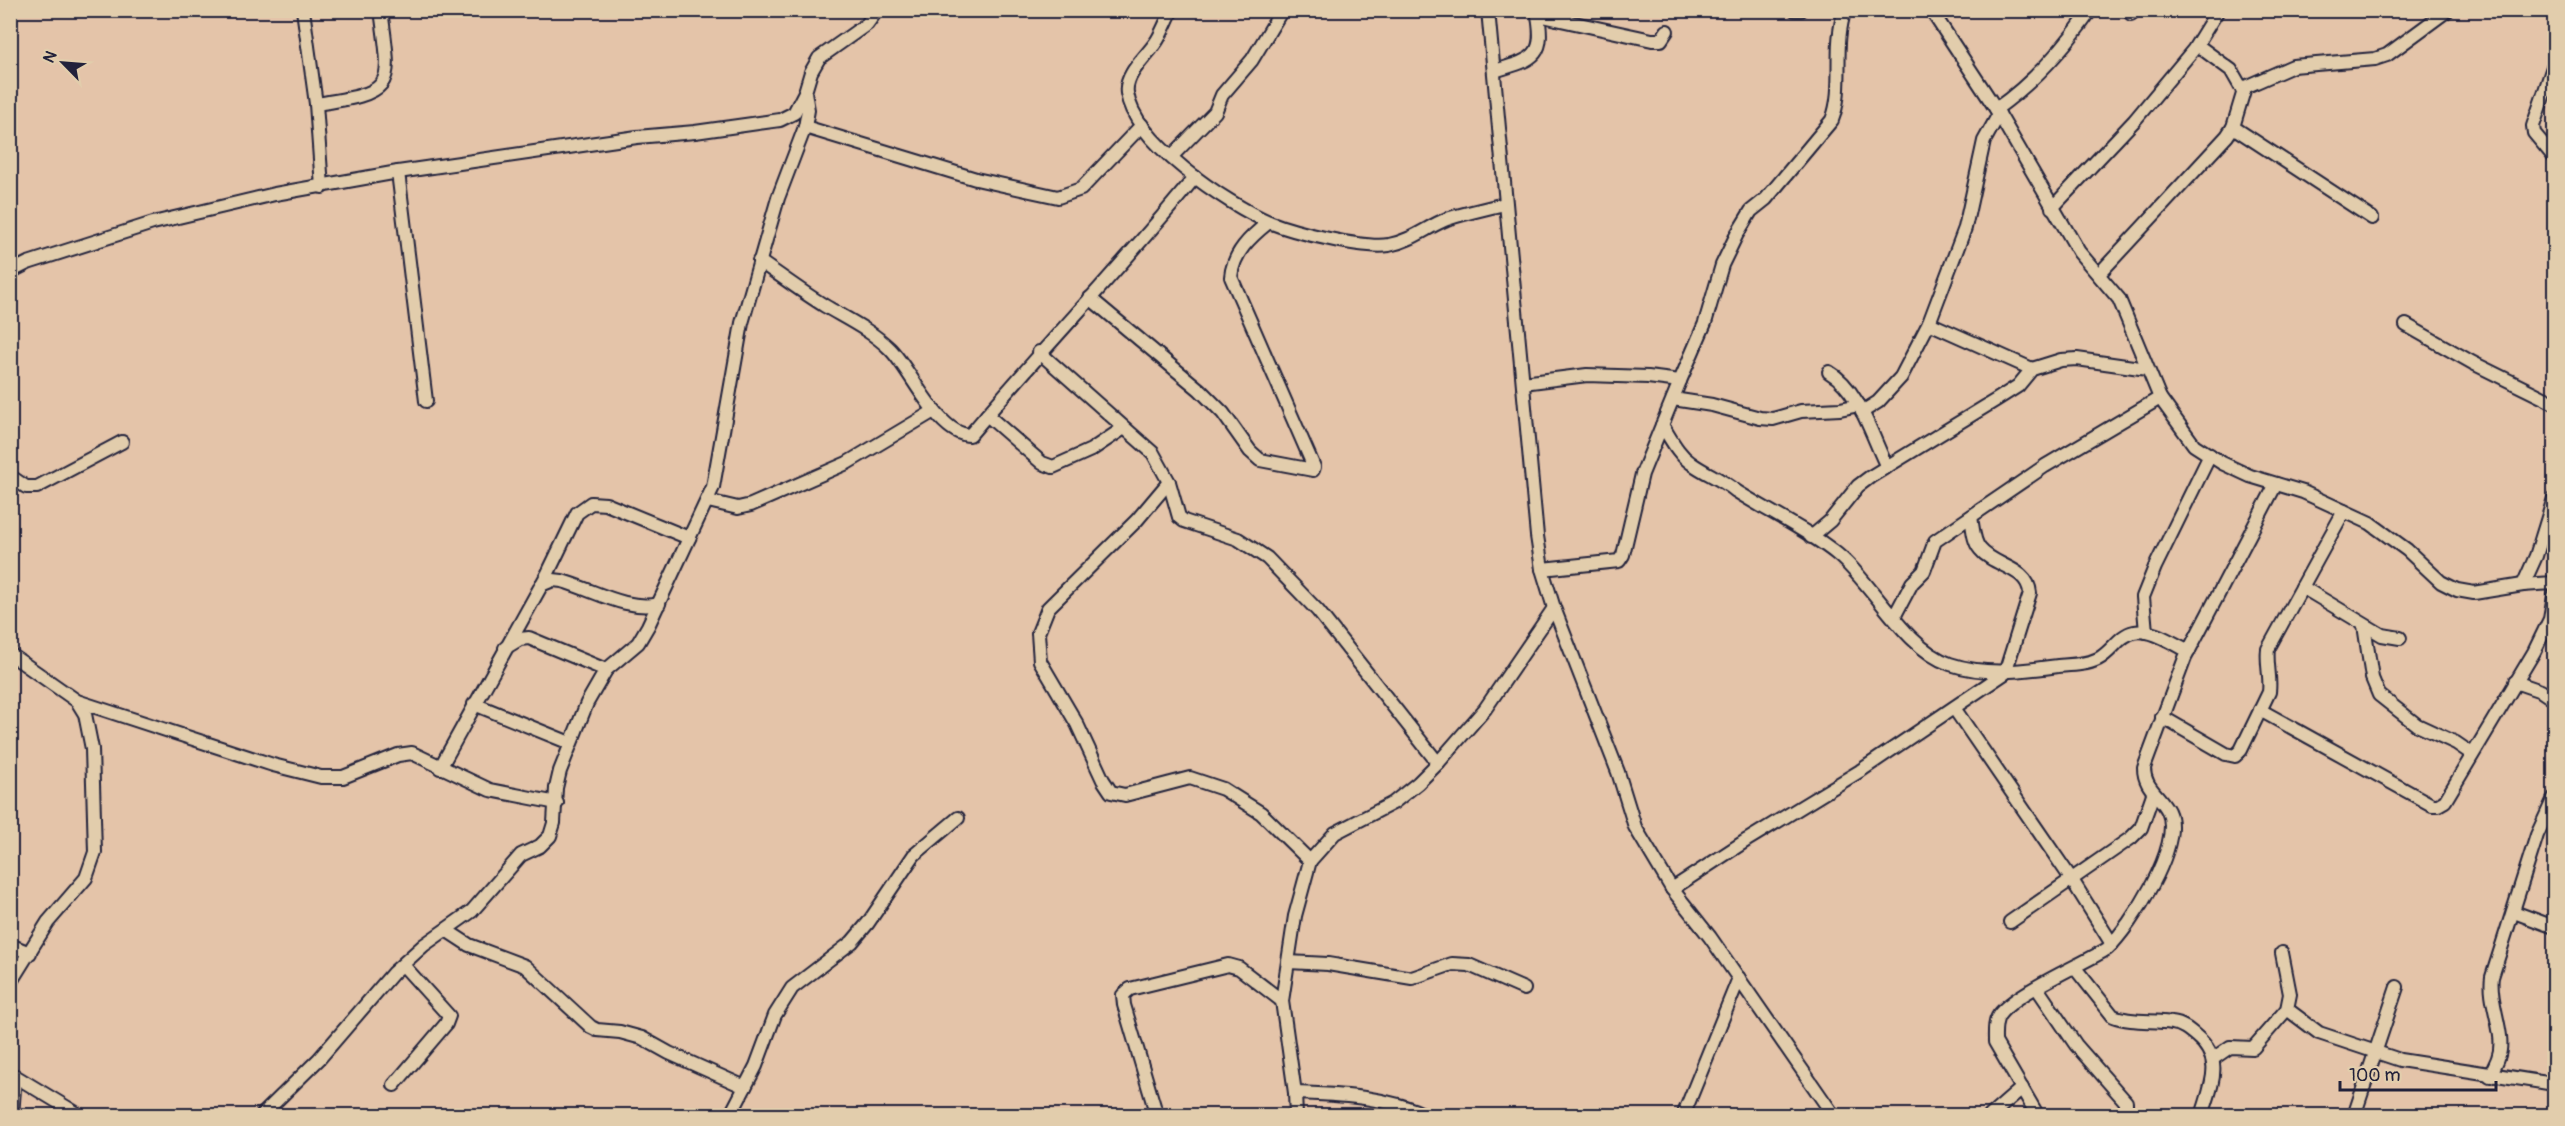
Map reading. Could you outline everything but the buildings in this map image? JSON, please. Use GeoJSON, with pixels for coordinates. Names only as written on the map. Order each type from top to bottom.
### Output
{"type":"FeatureCollection","features":[{"type":"Feature","properties":{"kind":"street"},"geometry":{"type":"LineString","coordinates":[[303,10],[316,104],[322,187]]}},
{"type":"Feature","properties":{"kind":"street"},"geometry":{"type":"LineString","coordinates":[[316,104],[358,98],[377,90],[385,81],[388,67],[381,10]]}},
{"type":"Feature","properties":{"kind":"street"},"geometry":{"type":"LineString","coordinates":[[10,272],[28,263],[190,212],[275,194],[398,172],[637,137],[695,132],[780,120],[794,113],[806,93],[811,72],[819,58],[867,24],[877,10]]}},
{"type":"Feature","properties":{"kind":"street"},"geometry":{"type":"LineString","coordinates":[[1172,10],[1157,41],[1129,80],[1126,92],[1142,125],[1171,157],[1195,177],[1269,222],[1356,245],[1388,245],[1410,238],[1446,220],[1504,204]]}},
{"type":"Feature","properties":{"kind":"street"},"geometry":{"type":"LineString","coordinates":[[1171,157],[1215,112],[1222,95],[1252,60],[1282,10]]}},
{"type":"Feature","properties":{"kind":"street"},"geometry":{"type":"LineString","coordinates":[[1488,10],[1533,505],[1542,569],[1554,608],[1618,772],[1635,827],[1672,889],[1739,978],[1834,1116]]}},
{"type":"Feature","properties":{"kind":"street"},"geometry":{"type":"LineString","coordinates":[[1795,10],[1801,10]]}},
{"type":"Feature","properties":{"kind":"street"},"geometry":{"type":"LineString","coordinates":[[1542,569],[1619,561],[1627,537],[1636,494],[1705,323],[1722,265],[1737,234],[1752,211],[1766,199],[1832,120],[1837,106],[1837,48],[1845,10]]}},
{"type":"Feature","properties":{"kind":"street"},"geometry":{"type":"LineString","coordinates":[[1931,10],[1998,111],[2079,252],[2119,299],[2160,398],[2194,445],[2250,476],[2303,492],[2370,523],[2398,543],[2441,582],[2457,590],[2474,593],[2523,585],[2554,583]]}},
{"type":"Feature","properties":{"kind":"street"},"geometry":{"type":"LineString","coordinates":[[1673,399],[1773,419],[1801,411],[1860,408],[1878,402],[1901,377],[1929,322],[1965,228],[1984,141],[1998,111],[2024,89],[2079,27],[2091,10]]}},
{"type":"Feature","properties":{"kind":"street"},"geometry":{"type":"LineString","coordinates":[[2052,208],[2121,136],[2196,45],[2218,10]]}},
{"type":"Feature","properties":{"kind":"street"},"geometry":{"type":"LineString","coordinates":[[2099,274],[2206,161],[2233,127],[2245,87],[2293,66],[2375,59],[2387,55],[2448,10]]}},
{"type":"Feature","properties":{"kind":"street"},"geometry":{"type":"LineString","coordinates":[[2550,10],[2554,14]]}},
{"type":"Feature","properties":{"kind":"street"},"geometry":{"type":"LineString","coordinates":[[1494,71],[1526,61],[1537,50],[1540,42],[1537,13],[1652,40],[1661,40],[1666,31]]}},
{"type":"Feature","properties":{"kind":"street"},"geometry":{"type":"LineString","coordinates":[[2196,45],[2231,70],[2243,91]]}},
{"type":"Feature","properties":{"kind":"street"},"geometry":{"type":"LineString","coordinates":[[2554,64],[2533,126],[2534,133],[2554,157]]}},
{"type":"Feature","properties":{"kind":"street"},"geometry":{"type":"LineString","coordinates":[[261,1116],[319,1059],[403,964],[424,945],[472,911],[521,855],[540,846],[550,836],[557,803],[556,788],[570,743],[587,703],[606,670],[638,643],[659,604],[713,487],[740,333],[778,198],[806,127],[808,110],[806,93]]}},
{"type":"Feature","properties":{"kind":"street"},"geometry":{"type":"LineString","coordinates":[[806,127],[976,179],[1058,197],[1081,189],[1142,125]]}},
{"type":"Feature","properties":{"kind":"street"},"geometry":{"type":"LineString","coordinates":[[2233,127],[2372,218]]}},
{"type":"Feature","properties":{"kind":"street"},"geometry":{"type":"LineString","coordinates":[[398,172],[426,401]]}},
{"type":"Feature","properties":{"kind":"street"},"geometry":{"type":"LineString","coordinates":[[759,261],[805,294],[869,332],[890,350],[912,377],[934,411],[954,431],[962,435],[970,435],[1040,352],[1140,244],[1195,177]]}},
{"type":"Feature","properties":{"kind":"street"},"geometry":{"type":"LineString","coordinates":[[1090,298],[1200,390],[1223,413],[1250,451],[1260,460],[1313,470],[1314,467],[1292,413],[1231,277],[1232,264],[1249,237],[1269,222]]}},
{"type":"Feature","properties":{"kind":"street"},"geometry":{"type":"LineString","coordinates":[[1929,322],[2032,369]]}},
{"type":"Feature","properties":{"kind":"street"},"geometry":{"type":"LineString","coordinates":[[2406,324],[2473,363],[2554,403]]}},
{"type":"Feature","properties":{"kind":"street"},"geometry":{"type":"LineString","coordinates":[[1040,352],[1153,453],[1169,482],[1177,511],[1184,521],[1238,539],[1256,549],[1318,611],[1438,763]]}},
{"type":"Feature","properties":{"kind":"street"},"geometry":{"type":"LineString","coordinates":[[1811,537],[1836,515],[1858,486],[2018,386],[2032,369],[2061,360],[2077,359],[2147,369]]}},
{"type":"Feature","properties":{"kind":"street"},"geometry":{"type":"LineString","coordinates":[[1829,372],[1843,382],[1860,408],[1887,467]]}},
{"type":"Feature","properties":{"kind":"street"},"geometry":{"type":"LineString","coordinates":[[1523,383],[1587,375],[1648,376],[1680,381]]}},
{"type":"Feature","properties":{"kind":"street"},"geometry":{"type":"LineString","coordinates":[[1894,617],[1912,583],[1924,572],[1933,544],[2046,466],[2160,398]]}},
{"type":"Feature","properties":{"kind":"street"},"geometry":{"type":"LineString","coordinates":[[708,501],[738,508],[752,504],[847,463],[934,411]]}},
{"type":"Feature","properties":{"kind":"street"},"geometry":{"type":"LineString","coordinates":[[987,415],[1042,463],[1053,467],[1091,450],[1124,428]]}},
{"type":"Feature","properties":{"kind":"street"},"geometry":{"type":"LineString","coordinates":[[1662,425],[1678,451],[1693,464],[1837,554],[1855,570],[1909,635],[1936,658],[1950,664],[2005,673],[2095,660],[2104,656],[2126,634],[2135,631],[2146,632],[2189,651]]}},
{"type":"Feature","properties":{"kind":"street"},"geometry":{"type":"LineString","coordinates":[[10,476],[26,487],[37,487],[122,442]]}},
{"type":"Feature","properties":{"kind":"street"},"geometry":{"type":"LineString","coordinates":[[2146,632],[2143,597],[2155,567],[2210,455]]}},
{"type":"Feature","properties":{"kind":"street"},"geometry":{"type":"LineString","coordinates":[[1169,482],[1137,520],[1048,608],[1038,633],[1040,661],[1077,724],[1111,792],[1125,795],[1190,778],[1223,789],[1261,813],[1310,861]]}},
{"type":"Feature","properties":{"kind":"street"},"geometry":{"type":"LineString","coordinates":[[2038,1116],[1995,1042],[1994,1030],[1998,1016],[2015,999],[2075,968],[2112,944],[2143,904],[2165,856],[2171,823],[2168,810],[2153,794],[2144,778],[2144,768],[2189,651],[2276,484]]}},
{"type":"Feature","properties":{"kind":"street"},"geometry":{"type":"LineString","coordinates":[[2523,585],[2536,556],[2554,498]]}},
{"type":"Feature","properties":{"kind":"street"},"geometry":{"type":"LineString","coordinates":[[440,768],[541,585],[577,513],[591,503],[606,504],[689,538]]}},
{"type":"Feature","properties":{"kind":"street"},"geometry":{"type":"LineString","coordinates":[[2162,717],[2226,754],[2235,756],[2241,750],[2269,692],[2271,682],[2267,663],[2268,649],[2344,511]]}},
{"type":"Feature","properties":{"kind":"street"},"geometry":{"type":"LineString","coordinates":[[1672,889],[1860,771],[2005,673],[2030,593],[2030,584],[2025,577],[1979,549],[1971,517]]}},
{"type":"Feature","properties":{"kind":"street"},"geometry":{"type":"LineString","coordinates":[[541,585],[553,580],[562,581],[632,605],[645,607],[659,604]]}},
{"type":"Feature","properties":{"kind":"street"},"geometry":{"type":"LineString","coordinates":[[2302,587],[2386,637],[2400,638]]}},
{"type":"Feature","properties":{"kind":"street"},"geometry":{"type":"LineString","coordinates":[[2260,710],[2432,805],[2438,805],[2445,801],[2550,619],[2554,596]]}},
{"type":"Feature","properties":{"kind":"street"},"geometry":{"type":"LineString","coordinates":[[1296,1116],[1282,1001],[1295,916],[1310,861],[1335,833],[1393,803],[1438,763],[1485,709],[1554,608]]}},
{"type":"Feature","properties":{"kind":"street"},"geometry":{"type":"LineString","coordinates":[[2364,625],[2372,678],[2379,695],[2417,724],[2456,743],[2472,754]]}},
{"type":"Feature","properties":{"kind":"street"},"geometry":{"type":"LineString","coordinates":[[505,648],[520,639],[529,638],[606,670]]}},
{"type":"Feature","properties":{"kind":"street"},"geometry":{"type":"LineString","coordinates":[[10,654],[77,701],[273,765],[321,777],[343,777],[398,754],[412,753],[490,790],[557,803]]}},
{"type":"Feature","properties":{"kind":"street"},"geometry":{"type":"LineString","coordinates":[[2515,682],[2541,691],[2554,700]]}},
{"type":"Feature","properties":{"kind":"street"},"geometry":{"type":"LineString","coordinates":[[10,983],[48,922],[86,878],[95,852],[92,749],[85,714],[77,701]]}},
{"type":"Feature","properties":{"kind":"street"},"geometry":{"type":"LineString","coordinates":[[474,704],[570,743]]}},
{"type":"Feature","properties":{"kind":"street"},"geometry":{"type":"LineString","coordinates":[[1954,708],[2072,880],[2112,944]]}},
{"type":"Feature","properties":{"kind":"street"},"geometry":{"type":"LineString","coordinates":[[2010,922],[2131,838],[2141,828],[2153,794]]}},
{"type":"Feature","properties":{"kind":"street"},"geometry":{"type":"LineString","coordinates":[[2490,1076],[2499,1058],[2500,1044],[2491,983],[2537,835],[2554,798]]}},
{"type":"Feature","properties":{"kind":"street"},"geometry":{"type":"LineString","coordinates":[[730,1116],[756,1066],[775,1015],[792,988],[852,942],[868,923],[914,855],[958,818]]}},
{"type":"Feature","properties":{"kind":"street"},"geometry":{"type":"LineString","coordinates":[[2514,912],[2554,927]]}},
{"type":"Feature","properties":{"kind":"street"},"geometry":{"type":"LineString","coordinates":[[446,930],[470,945],[525,966],[591,1027],[642,1038],[669,1053],[745,1087]]}},
{"type":"Feature","properties":{"kind":"street"},"geometry":{"type":"LineString","coordinates":[[10,945],[30,953]]}},
{"type":"Feature","properties":{"kind":"street"},"geometry":{"type":"LineString","coordinates":[[2214,1058],[2230,1047],[2253,1048],[2287,1009],[2290,994],[2282,953]]}},
{"type":"Feature","properties":{"kind":"street"},"geometry":{"type":"LineString","coordinates":[[1288,962],[1328,964],[1412,978],[1452,964],[1469,965],[1524,989]]}},
{"type":"Feature","properties":{"kind":"street"},"geometry":{"type":"LineString","coordinates":[[394,1085],[446,1024],[449,1016],[403,964]]}},
{"type":"Feature","properties":{"kind":"street"},"geometry":{"type":"LineString","coordinates":[[1157,1116],[1123,995],[1130,989],[1228,965],[1239,968],[1282,1001]]}},
{"type":"Feature","properties":{"kind":"street"},"geometry":{"type":"LineString","coordinates":[[2075,968],[2113,1016],[2175,1023],[2185,1027],[2205,1043],[2214,1058],[2213,1077],[2202,1116]]}},
{"type":"Feature","properties":{"kind":"street"},"geometry":{"type":"LineString","coordinates":[[1683,1116],[1739,978]]}},
{"type":"Feature","properties":{"kind":"street"},"geometry":{"type":"LineString","coordinates":[[2354,1116],[2397,987]]}},
{"type":"Feature","properties":{"kind":"street"},"geometry":{"type":"LineString","coordinates":[[2037,988],[2076,1045],[2126,1102],[2126,1116]]}},
{"type":"Feature","properties":{"kind":"street"},"geometry":{"type":"LineString","coordinates":[[2287,1009],[2319,1033],[2419,1064],[2554,1084]]}},
{"type":"Feature","properties":{"kind":"street"},"geometry":{"type":"LineString","coordinates":[[12,1116],[13,1075],[81,1116]]}},
{"type":"Feature","properties":{"kind":"street"},"geometry":{"type":"LineString","coordinates":[[1990,1116],[2022,1088]]}},
{"type":"Feature","properties":{"kind":"street"},"geometry":{"type":"LineString","coordinates":[[1295,1093],[1344,1095],[1380,1101],[1427,1116]]}},
{"type":"Feature","properties":{"kind":"street"},"geometry":{"type":"LineString","coordinates":[[1817,1116],[1825,1103]]}}]}
